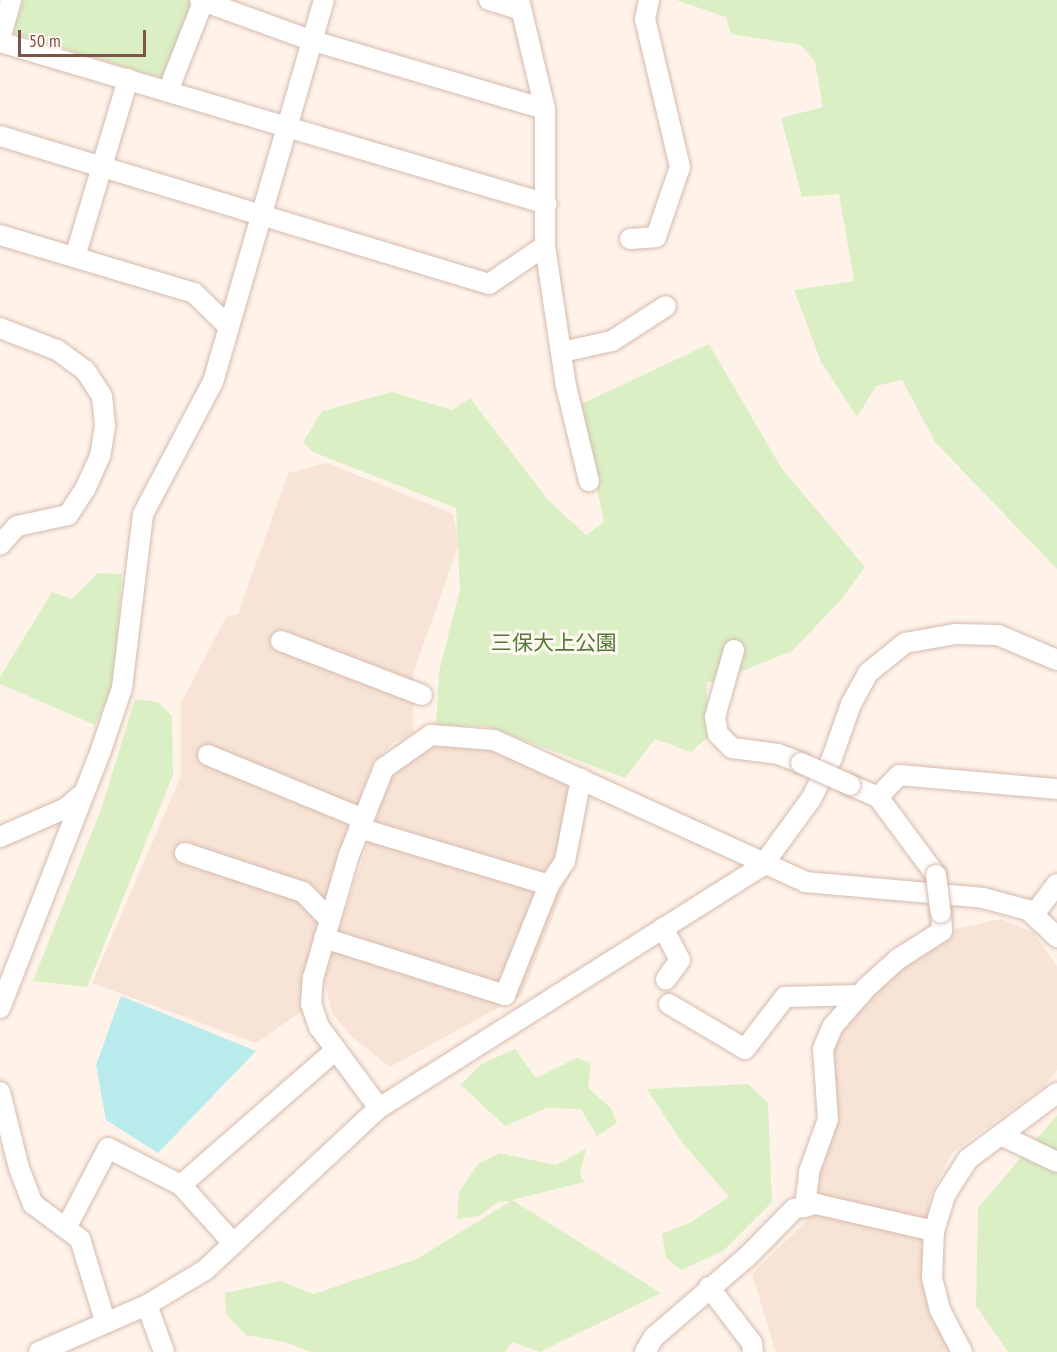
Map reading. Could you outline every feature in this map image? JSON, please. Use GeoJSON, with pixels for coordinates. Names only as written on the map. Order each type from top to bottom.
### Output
{"type":"FeatureCollection","features":[{"type":"Feature","properties":{"kind":"street"},"geometry":{"type":"LineString","coordinates":[[11,0],[0,40],[547,204]]}},
{"type":"Feature","properties":{"kind":"street"},"geometry":{"type":"LineString","coordinates":[[0,1008],[84,793],[125,676],[135,562],[143,514],[213,382],[227,325],[310,40],[324,0]]}},
{"type":"Feature","properties":{"kind":"street"},"geometry":{"type":"LineString","coordinates":[[489,0],[520,5],[545,109],[547,204],[545,246],[561,352],[589,481]]}},
{"type":"Feature","properties":{"kind":"street"},"geometry":{"type":"LineString","coordinates":[[630,239],[656,237],[680,167],[645,19],[649,0]]}},
{"type":"Feature","properties":{"kind":"street"},"geometry":{"type":"LineString","coordinates":[[168,91],[201,1],[310,40],[545,109]]}},
{"type":"Feature","properties":{"kind":"street"},"geometry":{"type":"LineString","coordinates":[[75,257],[100,165],[128,79]]}},
{"type":"Feature","properties":{"kind":"street"},"geometry":{"type":"LineString","coordinates":[[0,136],[260,212],[489,284],[545,246]]}},
{"type":"Feature","properties":{"kind":"street"},"geometry":{"type":"LineString","coordinates":[[0,235],[194,293],[227,325]]}},
{"type":"Feature","properties":{"kind":"street"},"geometry":{"type":"LineString","coordinates":[[561,352],[612,341],[666,306]]}},
{"type":"Feature","properties":{"kind":"street"},"geometry":{"type":"LineString","coordinates":[[0,328],[57,350],[85,370],[102,396],[105,426],[100,456],[85,489],[68,514],[17,526],[0,545]]}},
{"type":"Feature","properties":{"kind":"street"},"geometry":{"type":"LineString","coordinates":[[39,1352],[105,1321],[147,1305],[205,1270],[379,1108],[762,866],[811,799],[832,758],[851,704],[868,673],[886,656],[905,643],[925,637],[998,635],[1057,660]]}},
{"type":"Feature","properties":{"kind":"street"},"geometry":{"type":"LineString","coordinates":[[281,641],[422,695]]}},
{"type":"Feature","properties":{"kind":"street"},"geometry":{"type":"LineString","coordinates":[[734,650],[715,717],[718,734],[732,748],[778,754],[878,797],[936,875],[941,913],[942,931],[898,959],[860,994],[833,1026],[823,1049],[828,1119],[809,1172],[805,1207]]}},
{"type":"Feature","properties":{"kind":"street"},"geometry":{"type":"LineString","coordinates":[[379,1108],[319,1027],[311,1004],[313,978],[361,823],[384,768],[431,735],[494,741],[715,838],[762,866],[805,882],[983,898],[1035,913],[1057,937]]}},
{"type":"Feature","properties":{"kind":"street"},"geometry":{"type":"LineString","coordinates":[[208,755],[361,823],[549,885]]}},
{"type":"Feature","properties":{"kind":"street"},"geometry":{"type":"LineString","coordinates":[[878,797],[899,775],[1057,789]]}},
{"type":"Feature","properties":{"kind":"street"},"geometry":{"type":"LineString","coordinates":[[185,853],[303,891],[327,929],[504,995],[549,885],[565,861],[581,779]]}},
{"type":"Feature","properties":{"kind":"street"},"geometry":{"type":"LineString","coordinates":[[0,837],[66,808],[84,793]]}},
{"type":"Feature","properties":{"kind":"street"},"geometry":{"type":"LineString","coordinates":[[1035,913],[1057,884]]}},
{"type":"Feature","properties":{"kind":"street"},"geometry":{"type":"LineString","coordinates":[[663,928],[680,960],[666,979]]}},
{"type":"Feature","properties":{"kind":"street"},"geometry":{"type":"LineString","coordinates":[[669,1004],[745,1049],[784,997],[860,994]]}},
{"type":"Feature","properties":{"kind":"street"},"geometry":{"type":"LineString","coordinates":[[181,1185],[336,1050]]}},
{"type":"Feature","properties":{"kind":"street"},"geometry":{"type":"LineString","coordinates":[[0,1092],[19,1168],[33,1204],[80,1239],[88,1254],[105,1321]]}},
{"type":"Feature","properties":{"kind":"street"},"geometry":{"type":"LineString","coordinates":[[962,1352],[940,1310],[932,1278],[934,1231],[945,1195],[968,1159],[1057,1093]]}},
{"type":"Feature","properties":{"kind":"street"},"geometry":{"type":"LineString","coordinates":[[1001,1135],[1057,1162]]}},
{"type":"Feature","properties":{"kind":"street"},"geometry":{"type":"LineString","coordinates":[[66,1228],[108,1148],[181,1185],[234,1244]]}},
{"type":"Feature","properties":{"kind":"street"},"geometry":{"type":"LineString","coordinates":[[645,1352],[654,1337],[709,1287],[749,1255],[794,1209],[816,1204],[934,1231]]}},
{"type":"Feature","properties":{"kind":"street"},"geometry":{"type":"LineString","coordinates":[[709,1287],[752,1343],[753,1352]]}},
{"type":"Feature","properties":{"kind":"street"},"geometry":{"type":"LineString","coordinates":[[147,1305],[164,1352]]}},
{"type":"Feature","properties":{"kind":"shaded area"},"geometry":{"type":"Polygon","coordinates":[[[327,463],[453,514],[459,544],[413,674],[413,734],[395,742],[373,762],[341,849],[305,972],[303,1011],[256,1043],[92,983],[181,776],[181,703],[226,617],[238,614],[288,473],[327,463]]]}},
{"type":"Feature","properties":{"kind":"shaded area"},"geometry":{"type":"Polygon","coordinates":[[[462,746],[491,750],[586,794],[571,831],[577,857],[522,995],[390,1067],[352,1037],[332,1013],[325,982],[329,957],[389,781],[410,759],[433,747],[462,746]]]}},
{"type":"Feature","properties":{"kind":"shaded area"},"geometry":{"type":"Polygon","coordinates":[[[1001,919],[1033,932],[1057,966],[1057,1070],[1045,1085],[952,1153],[930,1197],[922,1264],[928,1308],[955,1352],[776,1352],[752,1274],[807,1220],[833,1040],[906,963],[956,929],[1001,919]]]}},
{"type":"Feature","properties":{"kind":"green space"},"geometry":{"type":"Polygon","coordinates":[[[23,0],[190,0],[194,4],[168,80],[13,33],[23,0]]]}},
{"type":"Feature","properties":{"kind":"green space"},"geometry":{"type":"Polygon","coordinates":[[[676,0],[1057,0],[1057,569],[935,442],[902,380],[876,386],[857,417],[821,362],[794,290],[854,281],[839,194],[802,197],[781,118],[823,107],[815,62],[801,45],[731,34],[726,17],[676,0]]]}},
{"type":"Feature","properties":{"kind":"green space","name":"三保大上公園"},"geometry":{"type":"Polygon","coordinates":[[[709,344],[782,469],[865,567],[840,601],[792,651],[715,682],[707,682],[707,738],[691,752],[655,739],[625,778],[486,726],[436,725],[439,672],[460,589],[456,508],[313,452],[303,442],[322,411],[392,392],[452,410],[470,398],[548,500],[586,535],[604,522],[579,405],[709,344]]]}},
{"type":"Feature","properties":{"kind":"green space"},"geometry":{"type":"Polygon","coordinates":[[[98,573],[122,574],[114,684],[95,725],[0,684],[0,677],[52,592],[72,599],[98,573]]]}},
{"type":"Feature","properties":{"kind":"green space"},"geometry":{"type":"Polygon","coordinates":[[[135,699],[158,702],[172,716],[173,775],[87,987],[33,981],[102,807],[135,699]]]}},
{"type":"Feature","properties":{"kind":"green space"},"geometry":{"type":"Polygon","coordinates":[[[515,1049],[536,1078],[577,1058],[591,1063],[588,1088],[611,1108],[617,1123],[597,1136],[581,1109],[546,1108],[505,1126],[461,1085],[481,1064],[515,1049]]]}},
{"type":"Feature","properties":{"kind":"green space"},"geometry":{"type":"Polygon","coordinates":[[[748,1084],[768,1103],[772,1202],[723,1251],[681,1270],[666,1258],[662,1234],[691,1222],[729,1197],[681,1141],[647,1089],[748,1084]]]}},
{"type":"Feature","properties":{"kind":"green space"},"geometry":{"type":"Polygon","coordinates":[[[1057,1115],[1057,1352],[1008,1352],[976,1306],[978,1208],[1057,1115]]]}},
{"type":"Feature","properties":{"kind":"green space"},"geometry":{"type":"Polygon","coordinates":[[[586,1149],[580,1174],[584,1182],[512,1200],[661,1293],[540,1352],[512,1342],[505,1352],[311,1352],[285,1342],[246,1335],[226,1314],[225,1293],[280,1281],[314,1294],[417,1259],[511,1201],[498,1202],[479,1216],[457,1219],[459,1192],[478,1164],[499,1153],[556,1165],[586,1149]]]}},
{"type":"Feature","properties":{"kind":"water"},"geometry":{"type":"Polygon","coordinates":[[[121,996],[256,1051],[158,1153],[106,1120],[96,1065],[121,996]]]}}]}
